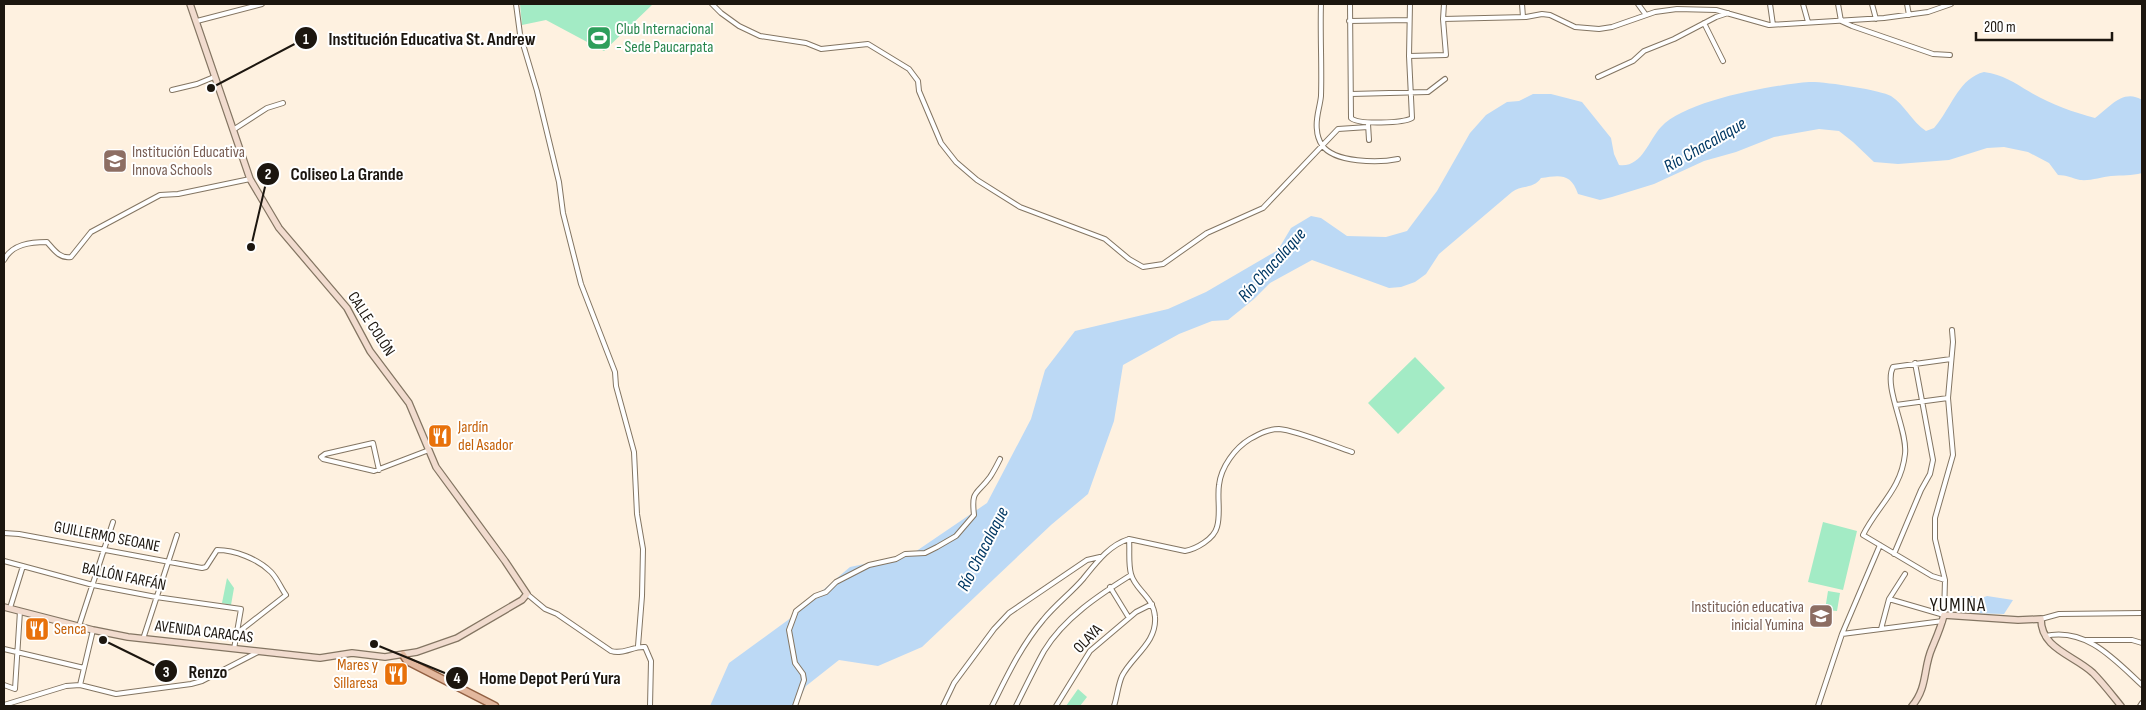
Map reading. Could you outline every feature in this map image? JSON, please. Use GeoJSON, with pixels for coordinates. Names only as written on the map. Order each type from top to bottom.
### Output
{"type":"FeatureCollection","features":[{"type":"Feature","properties":{"kind":"main road"},"geometry":{"type":"LineString","coordinates":[[403,655],[407,661],[495,706]]}},
{"type":"Feature","properties":{"kind":"street","name":"CALLE COLÓN"},"geometry":{"type":"LineString","coordinates":[[190,4],[250,179],[279,228],[346,308],[370,351],[409,404],[436,466],[527,594]]}},
{"type":"Feature","properties":{"kind":"street"},"geometry":{"type":"LineString","coordinates":[[197,20],[262,4]]}},
{"type":"Feature","properties":{"kind":"street"},"geometry":{"type":"LineString","coordinates":[[516,4],[520,34],[537,91],[559,182],[563,212],[582,284],[615,372],[616,386],[634,452],[637,514],[643,558],[638,646]]}},
{"type":"Feature","properties":{"kind":"street"},"geometry":{"type":"LineString","coordinates":[[712,4],[730,20],[760,36],[806,43],[821,49],[868,44],[909,69],[918,81],[919,91],[941,143],[956,162],[977,180],[1020,208],[1105,239],[1129,259],[1145,267],[1163,264],[1207,233],[1263,208],[1338,129],[1409,120],[1412,118],[1409,56],[1410,4]]}},
{"type":"Feature","properties":{"kind":"street"},"geometry":{"type":"LineString","coordinates":[[1321,4],[1321,101],[1317,129],[1322,145],[1330,153],[1353,159],[1398,159]]}},
{"type":"Feature","properties":{"kind":"street"},"geometry":{"type":"LineString","coordinates":[[1350,4],[1352,118],[1357,122],[1368,124]]}},
{"type":"Feature","properties":{"kind":"street"},"geometry":{"type":"LineString","coordinates":[[1409,56],[1446,55],[1443,19],[1444,4]]}},
{"type":"Feature","properties":{"kind":"street"},"geometry":{"type":"LineString","coordinates":[[1522,4],[1523,17]]}},
{"type":"Feature","properties":{"kind":"street"},"geometry":{"type":"LineString","coordinates":[[1638,4],[1646,15]]}},
{"type":"Feature","properties":{"kind":"street"},"geometry":{"type":"LineString","coordinates":[[1675,4],[1677,9]]}},
{"type":"Feature","properties":{"kind":"street"},"geometry":{"type":"LineString","coordinates":[[1709,4],[1710,10]]}},
{"type":"Feature","properties":{"kind":"street"},"geometry":{"type":"LineString","coordinates":[[1770,4],[1773,25]]}},
{"type":"Feature","properties":{"kind":"street"},"geometry":{"type":"LineString","coordinates":[[1803,4],[1808,22]]}},
{"type":"Feature","properties":{"kind":"street"},"geometry":{"type":"LineString","coordinates":[[1838,4],[1841,21]]}},
{"type":"Feature","properties":{"kind":"street"},"geometry":{"type":"LineString","coordinates":[[1872,4],[1876,19]]}},
{"type":"Feature","properties":{"kind":"street"},"geometry":{"type":"LineString","coordinates":[[1907,4],[1909,15]]}},
{"type":"Feature","properties":{"kind":"street"},"geometry":{"type":"LineString","coordinates":[[1443,19],[1550,15],[1575,27],[1599,29],[1612,27],[1646,15],[1677,9],[1710,10],[1773,25],[1876,19],[1928,12],[1952,4]]}},
{"type":"Feature","properties":{"kind":"street"},"geometry":{"type":"LineString","coordinates":[[1598,77],[1633,61],[1644,51],[1728,13]]}},
{"type":"Feature","properties":{"kind":"street"},"geometry":{"type":"LineString","coordinates":[[1349,21],[1409,20]]}},
{"type":"Feature","properties":{"kind":"street"},"geometry":{"type":"LineString","coordinates":[[1841,21],[1933,54],[1950,55]]}},
{"type":"Feature","properties":{"kind":"street"},"geometry":{"type":"LineString","coordinates":[[1704,24],[1723,61]]}},
{"type":"Feature","properties":{"kind":"street"},"geometry":{"type":"LineString","coordinates":[[172,90],[197,84],[214,77]]}},
{"type":"Feature","properties":{"kind":"street"},"geometry":{"type":"LineString","coordinates":[[1351,94],[1428,92],[1445,79]]}},
{"type":"Feature","properties":{"kind":"street"},"geometry":{"type":"LineString","coordinates":[[233,130],[267,108],[283,103]]}},
{"type":"Feature","properties":{"kind":"street"},"geometry":{"type":"LineString","coordinates":[[1368,124],[1369,140]]}},
{"type":"Feature","properties":{"kind":"street"},"geometry":{"type":"LineString","coordinates":[[4,260],[13,249],[28,242],[47,242],[58,254],[65,258],[71,257],[91,232],[160,195],[178,194],[250,179]]}},
{"type":"Feature","properties":{"kind":"street"},"geometry":{"type":"LineString","coordinates":[[1912,706],[1924,688],[1931,648],[1941,630],[1944,618],[1945,580],[1934,539],[1935,518],[1954,455],[1948,398],[1953,342],[1952,330]]}},
{"type":"Feature","properties":{"kind":"street"},"geometry":{"type":"LineString","coordinates":[[1945,580],[1932,576],[1863,535],[1891,495],[1900,476],[1905,457],[1906,445],[1890,373],[1893,367],[1951,359]]}},
{"type":"Feature","properties":{"kind":"street"},"geometry":{"type":"LineString","coordinates":[[1894,554],[1921,490],[1930,474],[1933,460],[1915,363]]}},
{"type":"Feature","properties":{"kind":"street"},"geometry":{"type":"LineString","coordinates":[[1896,405],[1948,398]]}},
{"type":"Feature","properties":{"kind":"street"},"geometry":{"type":"LineString","coordinates":[[992,706],[1027,640],[1044,619],[1082,580],[1100,557],[1129,539],[1185,551],[1193,550],[1213,535],[1217,527],[1219,483],[1224,468],[1234,452],[1246,442],[1266,431],[1279,429],[1352,452]]}},
{"type":"Feature","properties":{"kind":"street"},"geometry":{"type":"LineString","coordinates":[[379,470],[373,444],[325,454],[321,457],[371,471],[379,470],[429,450]]}},
{"type":"Feature","properties":{"kind":"street"},"geometry":{"type":"LineString","coordinates":[[795,706],[804,680],[803,674],[795,663],[789,630],[796,611],[815,596],[826,592],[836,582],[869,565],[896,559],[905,554],[925,553],[956,536],[974,515],[973,498],[979,487],[989,479],[1000,459]]}},
{"type":"Feature","properties":{"kind":"street"},"geometry":{"type":"LineString","coordinates":[[79,626],[113,522]]}},
{"type":"Feature","properties":{"kind":"street","name":"GUILLERMO SEOANE"},"geometry":{"type":"LineString","coordinates":[[4,533],[10,532],[205,568],[217,550],[244,556],[272,573],[286,597],[236,634]]}},
{"type":"Feature","properties":{"kind":"street"},"geometry":{"type":"LineString","coordinates":[[143,639],[177,535]]}},
{"type":"Feature","properties":{"kind":"street"},"geometry":{"type":"LineString","coordinates":[[1114,706],[1123,676],[1139,656],[1155,627],[1152,604],[1131,575],[1129,539]]}},
{"type":"Feature","properties":{"kind":"street"},"geometry":{"type":"LineString","coordinates":[[1818,706],[1842,634],[1880,545]]}},
{"type":"Feature","properties":{"kind":"street"},"geometry":{"type":"LineString","coordinates":[[943,706],[954,683],[994,629],[1009,613],[1088,560],[1100,557]]}},
{"type":"Feature","properties":{"kind":"street","name":"BALLÓN FARFÁN"},"geometry":{"type":"LineString","coordinates":[[4,561],[92,585],[156,597],[241,609],[236,634]]}},
{"type":"Feature","properties":{"kind":"street"},"geometry":{"type":"LineString","coordinates":[[10,608],[23,566]]}},
{"type":"Feature","properties":{"kind":"street"},"geometry":{"type":"LineString","coordinates":[[1881,629],[1889,599],[1905,574]]}},
{"type":"Feature","properties":{"kind":"street"},"geometry":{"type":"LineString","coordinates":[[1016,706],[1044,651],[1057,633],[1074,616],[1110,588],[1131,575]]}},
{"type":"Feature","properties":{"kind":"street"},"geometry":{"type":"LineString","coordinates":[[1110,588],[1129,618]]}},
{"type":"Feature","properties":{"kind":"street"},"geometry":{"type":"LineString","coordinates":[[527,594],[545,609],[557,614],[611,651],[619,652],[638,646],[645,646],[650,658],[650,706]]}},
{"type":"Feature","properties":{"kind":"street","name":"AVENIDA CARACAS"},"geometry":{"type":"LineString","coordinates":[[4,606],[93,630],[143,639],[315,658],[359,653],[385,657],[403,655],[457,638],[522,600],[527,594]]}},
{"type":"Feature","properties":{"kind":"street"},"geometry":{"type":"LineString","coordinates":[[1889,599],[1944,618]]}},
{"type":"Feature","properties":{"kind":"street","name":"OLAYA"},"geometry":{"type":"LineString","coordinates":[[1056,706],[1090,651],[1129,618],[1152,604]]}},
{"type":"Feature","properties":{"kind":"street"},"geometry":{"type":"LineString","coordinates":[[4,685],[16,689],[16,653],[20,611]]}},
{"type":"Feature","properties":{"kind":"street"},"geometry":{"type":"LineString","coordinates":[[1842,634],[1944,618],[2018,620],[2041,619],[2059,614],[2142,614]]}},
{"type":"Feature","properties":{"kind":"street"},"geometry":{"type":"LineString","coordinates":[[2041,619],[2042,632],[2048,641],[2092,672],[2121,706]]}},
{"type":"Feature","properties":{"kind":"street"},"geometry":{"type":"LineString","coordinates":[[80,685],[93,630]]}},
{"type":"Feature","properties":{"kind":"street"},"geometry":{"type":"LineString","coordinates":[[234,649],[236,634]]}},
{"type":"Feature","properties":{"kind":"street"},"geometry":{"type":"LineString","coordinates":[[2045,636],[2056,634],[2074,635],[2084,640],[2112,658],[2142,685]]}},
{"type":"Feature","properties":{"kind":"street"},"geometry":{"type":"LineString","coordinates":[[2084,640],[2132,640],[2142,643]]}},
{"type":"Feature","properties":{"kind":"street"},"geometry":{"type":"LineString","coordinates":[[4,649],[84,668]]}},
{"type":"Feature","properties":{"kind":"street"},"geometry":{"type":"LineString","coordinates":[[4,705],[58,688],[80,685],[116,694],[191,684],[202,681],[258,652]]}},
{"type":"Feature","properties":{"kind":"green space","name":"Club Internacional - Sede Paucarpata"},"geometry":{"type":"Polygon","coordinates":[[[520,4],[653,4],[604,51],[546,20],[522,25],[520,4]]]}},
{"type":"Feature","properties":{"kind":"green space"},"geometry":{"type":"Polygon","coordinates":[[[1415,357],[1445,388],[1398,434],[1368,403],[1415,357]]]}},
{"type":"Feature","properties":{"kind":"green space"},"geometry":{"type":"Polygon","coordinates":[[[1823,522],[1857,531],[1843,590],[1808,582],[1823,522]]]}},
{"type":"Feature","properties":{"kind":"green space"},"geometry":{"type":"Polygon","coordinates":[[[227,578],[234,588],[231,605],[222,603],[227,578]]]}},
{"type":"Feature","properties":{"kind":"green space"},"geometry":{"type":"Polygon","coordinates":[[[1828,591],[1840,593],[1837,611],[1825,610],[1828,591]]]}},
{"type":"Feature","properties":{"kind":"green space"},"geometry":{"type":"Polygon","coordinates":[[[1078,689],[1087,697],[1080,706],[1066,706],[1078,689]]]}},
{"type":"Feature","properties":{"kind":"water","name":"Río Chacalaque"},"geometry":{"type":"Polygon","coordinates":[[[1984,72],[2008,79],[2054,104],[2095,118],[2122,98],[2129,96],[2142,100],[2142,173],[2080,180],[2058,175],[2049,163],[2028,152],[2004,147],[1987,148],[1949,160],[1898,164],[1874,162],[1839,131],[1819,129],[1774,137],[1736,152],[1704,161],[1654,184],[1600,200],[1578,194],[1572,182],[1564,177],[1541,178],[1535,184],[1512,192],[1439,254],[1426,274],[1415,282],[1401,287],[1389,288],[1312,260],[1270,283],[1228,320],[1212,321],[1179,334],[1123,365],[1114,421],[1088,494],[1051,525],[922,647],[878,666],[839,660],[806,686],[796,706],[710,706],[729,663],[788,620],[850,567],[912,554],[987,503],[1031,419],[1045,370],[1075,331],[1168,309],[1206,292],[1278,250],[1291,228],[1311,216],[1321,218],[1347,236],[1386,237],[1407,231],[1437,191],[1470,133],[1486,115],[1507,102],[1519,101],[1533,94],[1551,94],[1582,102],[1611,138],[1614,154],[1619,165],[1627,165],[1639,158],[1661,127],[1673,117],[1690,109],[1753,90],[1809,82],[1864,89],[1891,96],[1926,131],[1934,128],[1963,86],[1976,75],[1984,72]]]}},
{"type":"Feature","properties":{"kind":"water"},"geometry":{"type":"Polygon","coordinates":[[[1970,596],[1974,596],[1977,600],[1987,596],[2013,600],[2004,614],[1970,613],[1973,610],[1974,601],[1970,596]]]}},
{"type":"Feature","properties":{"kind":"place","name":"Club Internacional - Sede Paucarpata"},"geometry":{"type":"Point","coordinates":[599,38]}},
{"type":"Feature","properties":{"kind":"place","name":"Institución Educativa St. Andrew"},"geometry":{"type":"Point","coordinates":[211,88]}},
{"type":"Feature","properties":{"kind":"place","name":"Institución Educativa Innova Schools"},"geometry":{"type":"Point","coordinates":[115,161]}},
{"type":"Feature","properties":{"kind":"place","name":"Coliseo La Grande"},"geometry":{"type":"Point","coordinates":[251,247]}},
{"type":"Feature","properties":{"kind":"place","name":"Jardín del Asador"},"geometry":{"type":"Point","coordinates":[440,436]}},
{"type":"Feature","properties":{"kind":"place","name":"Institución educativa inicial Yumina"},"geometry":{"type":"Point","coordinates":[1821,616]}},
{"type":"Feature","properties":{"kind":"place","name":"Senca"},"geometry":{"type":"Point","coordinates":[37,629]}},
{"type":"Feature","properties":{"kind":"place","name":"Renzo"},"geometry":{"type":"Point","coordinates":[103,640]}},
{"type":"Feature","properties":{"kind":"place","name":"Home Depot Perú Yura"},"geometry":{"type":"Point","coordinates":[374,644]}},
{"type":"Feature","properties":{"kind":"place","name":"Mares y Sillaresa"},"geometry":{"type":"Point","coordinates":[396,674]}},
{"type":"Feature","properties":{"kind":"district","name":"YUMINA"},"geometry":{"type":"Point","coordinates":[1958,605]}}]}
